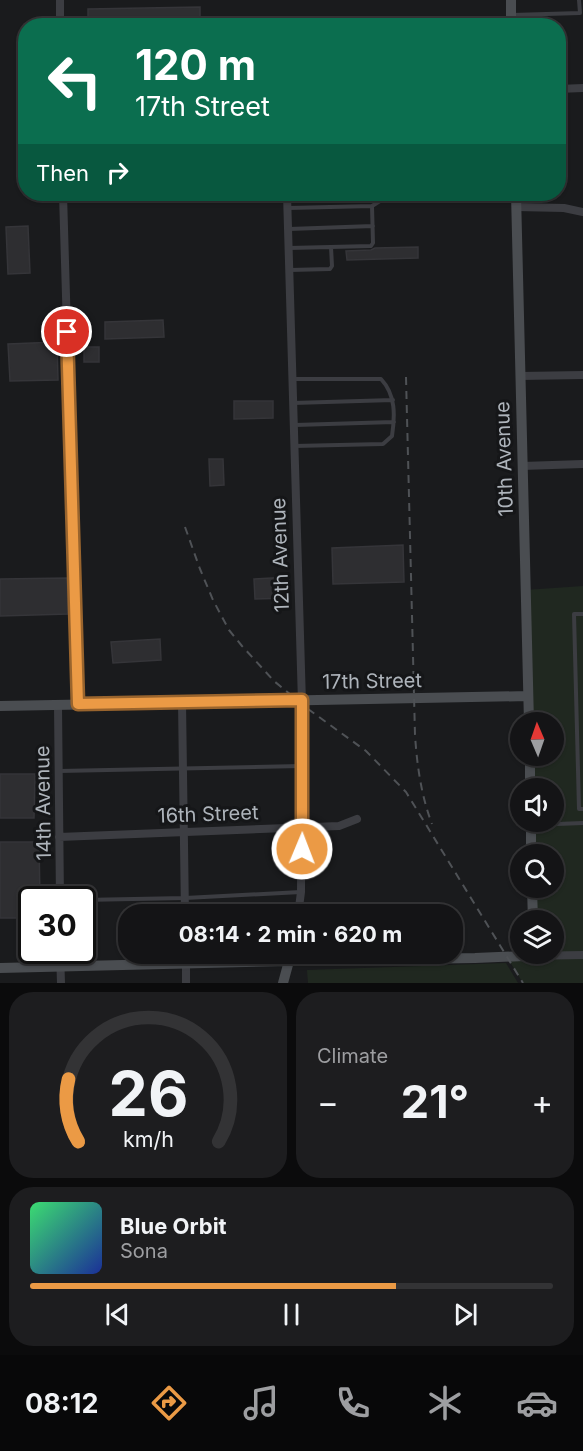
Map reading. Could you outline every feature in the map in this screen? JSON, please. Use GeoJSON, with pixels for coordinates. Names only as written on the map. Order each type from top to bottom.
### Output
{"type":"FeatureCollection","features":[{"type":"Feature","properties":{"kind":"main road"},"geometry":{"type":"LineString","coordinates":[[511,0],[511,18]]}},
{"type":"Feature","properties":{"kind":"main road","name":"10th Avenue"},"geometry":{"type":"LineString","coordinates":[[516,201],[529,712]]}},
{"type":"Feature","properties":{"kind":"main road","name":"17th Street"},"geometry":{"type":"LineString","coordinates":[[0,706],[528,696]]}},
{"type":"Feature","properties":{"kind":"main road"},"geometry":{"type":"LineString","coordinates":[[463,958],[510,956]]}},
{"type":"Feature","properties":{"kind":"main road"},"geometry":{"type":"LineString","coordinates":[[0,968],[118,963]]}},
{"type":"Feature","properties":{"kind":"main road"},"geometry":{"type":"LineString","coordinates":[[283,983],[288,964]]}},
{"type":"Feature","properties":{"kind":"street"},"geometry":{"type":"LineString","coordinates":[[60,0],[60,18]]}},
{"type":"Feature","properties":{"kind":"street"},"geometry":{"type":"LineString","coordinates":[[566,89],[583,88]]}},
{"type":"Feature","properties":{"kind":"street"},"geometry":{"type":"LineString","coordinates":[[63,201],[78,704]]}},
{"type":"Feature","properties":{"kind":"street","name":"12th Avenue"},"geometry":{"type":"LineString","coordinates":[[287,201],[302,700],[303,766],[299,904]]}},
{"type":"Feature","properties":{"kind":"street"},"geometry":{"type":"LineString","coordinates":[[516,207],[564,208],[583,212]]}},
{"type":"Feature","properties":{"kind":"street"},"geometry":{"type":"LineString","coordinates":[[520,376],[583,375]]}},
{"type":"Feature","properties":{"kind":"street"},"geometry":{"type":"LineString","coordinates":[[522,466],[583,464]]}},
{"type":"Feature","properties":{"kind":"street"},"geometry":{"type":"LineString","coordinates":[[182,702],[185,904]]}},
{"type":"Feature","properties":{"kind":"street","name":"14th Avenue"},"geometry":{"type":"LineString","coordinates":[[58,705],[60,886]]}},
{"type":"Feature","properties":{"kind":"street","name":"16th Street"},"geometry":{"type":"LineString","coordinates":[[59,837],[339,826],[357,819]]}},
{"type":"Feature","properties":{"kind":"street"},"geometry":{"type":"LineString","coordinates":[[564,955],[583,955]]}},
{"type":"Feature","properties":{"kind":"street"},"geometry":{"type":"LineString","coordinates":[[186,964],[186,983]]}},
{"type":"Feature","properties":{"kind":"street"},"geometry":{"type":"LineString","coordinates":[[60,967],[61,983]]}},
{"type":"Feature","properties":{"kind":"lane"},"geometry":{"type":"LineString","coordinates":[[531,18],[580,13],[579,0]]}},
{"type":"Feature","properties":{"kind":"lane"},"geometry":{"type":"LineString","coordinates":[[287,208],[372,206],[380,201]]}},
{"type":"Feature","properties":{"kind":"lane"},"geometry":{"type":"LineString","coordinates":[[289,248],[371,246],[373,243],[372,206]]}},
{"type":"Feature","properties":{"kind":"lane"},"geometry":{"type":"LineString","coordinates":[[288,229],[373,226]]}},
{"type":"Feature","properties":{"kind":"lane"},"geometry":{"type":"LineString","coordinates":[[289,270],[330,268],[332,266],[331,247]]}},
{"type":"Feature","properties":{"kind":"lane"},"geometry":{"type":"LineString","coordinates":[[292,379],[381,379],[386,384],[393,400],[394,422],[392,436],[383,444],[294,446]]}},
{"type":"Feature","properties":{"kind":"lane"},"geometry":{"type":"LineString","coordinates":[[293,403],[393,400]]}},
{"type":"Feature","properties":{"kind":"lane"},"geometry":{"type":"LineString","coordinates":[[294,425],[394,422]]}},
{"type":"Feature","properties":{"kind":"lane"},"geometry":{"type":"LineString","coordinates":[[583,614],[574,614],[579,809],[583,809]]}},
{"type":"Feature","properties":{"kind":"lane"},"geometry":{"type":"LineString","coordinates":[[58,771],[303,766]]}},
{"type":"Feature","properties":{"kind":"lane"},"geometry":{"type":"LineString","coordinates":[[564,823],[583,823]]}},
{"type":"Feature","properties":{"kind":"lane"},"geometry":{"type":"LineString","coordinates":[[96,900],[301,892]]}},
{"type":"Feature","properties":{"kind":"shaded area"},"geometry":{"type":"Polygon","coordinates":[[[583,586],[583,983],[523,983],[511,964],[564,964],[564,910],[533,910],[532,898],[564,898],[564,844],[531,844],[531,832],[564,832],[564,778],[530,778],[530,766],[564,766],[564,712],[529,712],[525,590],[583,586]]]}},
{"type":"Feature","properties":{"kind":"shaded area"},"geometry":{"type":"Polygon","coordinates":[[[506,963],[518,983],[308,983],[307,970],[506,963]]]}},
{"type":"Feature","properties":{"kind":"building"},"geometry":{"type":"Polygon","coordinates":[[[200,7],[200,18],[88,18],[88,9],[200,7]]]}},
{"type":"Feature","properties":{"kind":"building"},"geometry":{"type":"Polygon","coordinates":[[[28,226],[30,273],[8,274],[6,227],[28,226]]]}},
{"type":"Feature","properties":{"kind":"building"},"geometry":{"type":"Polygon","coordinates":[[[418,247],[418,258],[347,260],[346,251],[418,247]]]}},
{"type":"Feature","properties":{"kind":"building"},"geometry":{"type":"Polygon","coordinates":[[[163,320],[164,337],[105,339],[105,322],[163,320]]]}},
{"type":"Feature","properties":{"kind":"building"},"geometry":{"type":"Polygon","coordinates":[[[57,342],[58,380],[10,381],[8,344],[57,342]]]}},
{"type":"Feature","properties":{"kind":"building"},"geometry":{"type":"Polygon","coordinates":[[[84,347],[99,347],[99,362],[84,362],[84,347]]]}},
{"type":"Feature","properties":{"kind":"building"},"geometry":{"type":"Polygon","coordinates":[[[234,401],[273,401],[273,418],[234,419],[234,401]]]}},
{"type":"Feature","properties":{"kind":"building"},"geometry":{"type":"Polygon","coordinates":[[[209,459],[223,459],[224,485],[210,486],[209,459]]]}},
{"type":"Feature","properties":{"kind":"building"},"geometry":{"type":"Polygon","coordinates":[[[403,545],[404,582],[333,584],[332,548],[403,545]]]}},
{"type":"Feature","properties":{"kind":"building"},"geometry":{"type":"Polygon","coordinates":[[[289,577],[289,598],[255,599],[254,579],[289,577]]]}},
{"type":"Feature","properties":{"kind":"building"},"geometry":{"type":"Polygon","coordinates":[[[67,578],[68,614],[0,616],[0,579],[67,578]]]}},
{"type":"Feature","properties":{"kind":"building"},"geometry":{"type":"Polygon","coordinates":[[[160,639],[161,660],[113,663],[111,642],[160,639]]]}},
{"type":"Feature","properties":{"kind":"building"},"geometry":{"type":"Polygon","coordinates":[[[0,774],[35,774],[34,818],[0,818],[0,774]]]}},
{"type":"Feature","properties":{"kind":"building"},"geometry":{"type":"Polygon","coordinates":[[[0,842],[39,842],[40,886],[18,886],[18,918],[0,918],[0,842]]]}},
{"type":"Feature","properties":{"kind":"railway"},"geometry":{"type":"LineString","coordinates":[[406,377],[415,735],[420,780],[432,824]]}},
{"type":"Feature","properties":{"kind":"railway"},"geometry":{"type":"LineString","coordinates":[[185,527],[213,600],[229,630],[274,681],[366,751],[406,792],[523,983]]}},
{"type":"Feature","properties":{"kind":"route"},"geometry":{"type":"LineString","coordinates":[[67,332],[78,704],[302,700],[302,849]]}}]}
